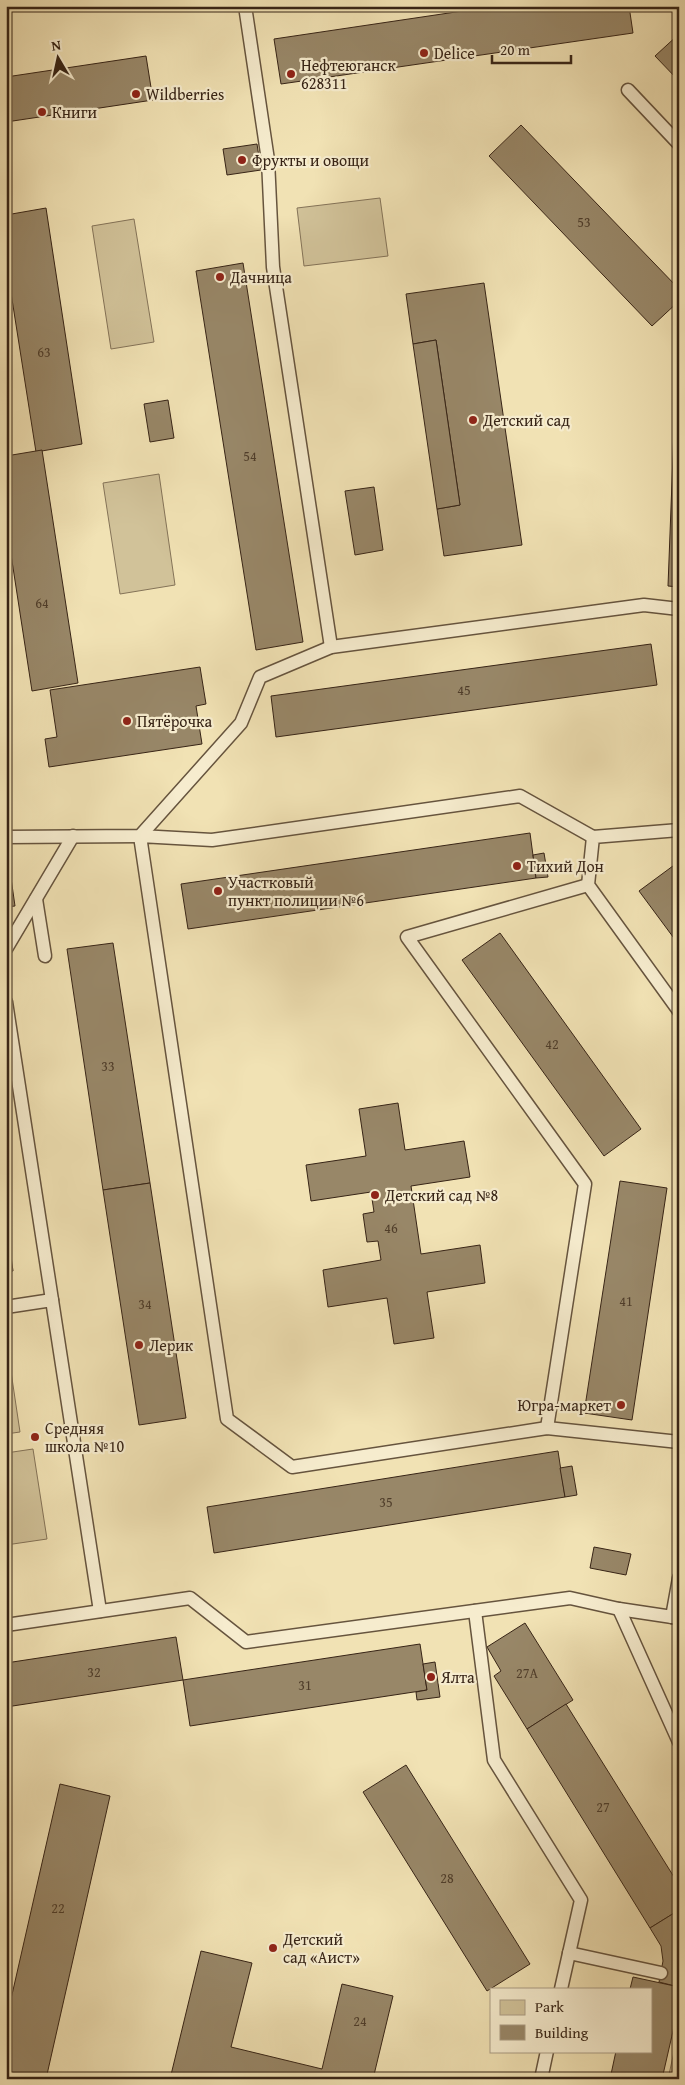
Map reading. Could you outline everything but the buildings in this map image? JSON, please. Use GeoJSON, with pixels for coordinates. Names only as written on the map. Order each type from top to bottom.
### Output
{"type":"FeatureCollection","features":[{"type":"Feature","properties":{"kind":"lane"},"geometry":{"type":"LineString","coordinates":[[245,6],[268,160],[273,267],[331,647]]}},
{"type":"Feature","properties":{"kind":"lane"},"geometry":{"type":"LineString","coordinates":[[628,90],[679,144]]}},
{"type":"Feature","properties":{"kind":"lane"},"geometry":{"type":"LineString","coordinates":[[140,836],[241,723],[260,677],[331,647],[644,605],[679,609]]}},
{"type":"Feature","properties":{"kind":"lane"},"geometry":{"type":"LineString","coordinates":[[6,837],[140,836],[212,840],[520,796],[593,837],[679,830]]}},
{"type":"Feature","properties":{"kind":"lane"},"geometry":{"type":"LineString","coordinates":[[6,949],[73,836]]}},
{"type":"Feature","properties":{"kind":"lane"},"geometry":{"type":"LineString","coordinates":[[140,836],[227,1419],[292,1467],[547,1428],[679,1442]]}},
{"type":"Feature","properties":{"kind":"lane"},"geometry":{"type":"LineString","coordinates":[[593,837],[588,885],[679,1011]]}},
{"type":"Feature","properties":{"kind":"lane"},"geometry":{"type":"LineString","coordinates":[[547,1428],[585,1184],[407,937],[588,885]]}},
{"type":"Feature","properties":{"kind":"lane"},"geometry":{"type":"LineString","coordinates":[[36,899],[45,956]]}},
{"type":"Feature","properties":{"kind":"lane"},"geometry":{"type":"LineString","coordinates":[[6,1006],[100,1611]]}},
{"type":"Feature","properties":{"kind":"lane"},"geometry":{"type":"LineString","coordinates":[[6,1307],[52,1300]]}},
{"type":"Feature","properties":{"kind":"lane"},"geometry":{"type":"LineString","coordinates":[[6,1625],[190,1598],[246,1642],[570,1598],[618,1609],[675,1617],[679,1578]]}},
{"type":"Feature","properties":{"kind":"lane"},"geometry":{"type":"LineString","coordinates":[[618,1609],[679,1742]]}},
{"type":"Feature","properties":{"kind":"lane"},"geometry":{"type":"LineString","coordinates":[[475,1612],[494,1760],[581,1900],[561,1988]]}},
{"type":"Feature","properties":{"kind":"lane"},"geometry":{"type":"LineString","coordinates":[[569,1953],[661,1973]]}},
{"type":"Feature","properties":{"kind":"lane"},"geometry":{"type":"LineString","coordinates":[[541,2079],[547,2052]]}},
{"type":"Feature","properties":{"kind":"green space"},"geometry":{"type":"Polygon","coordinates":[[[380,198],[388,256],[304,266],[297,208],[380,198]]]}},
{"type":"Feature","properties":{"kind":"green space"},"geometry":{"type":"Polygon","coordinates":[[[134,219],[154,342],[111,349],[92,226],[134,219]]]}},
{"type":"Feature","properties":{"kind":"green space"},"geometry":{"type":"Polygon","coordinates":[[[159,474],[175,585],[120,594],[103,483],[159,474]]]}},
{"type":"Feature","properties":{"kind":"green space"},"geometry":{"type":"Polygon","coordinates":[[[6,1365],[10,1365],[20,1432],[6,1434],[6,1365]]]}},
{"type":"Feature","properties":{"kind":"green space"},"geometry":{"type":"Polygon","coordinates":[[[33,1449],[47,1539],[6,1545],[6,1453],[33,1449]]]}},
{"type":"Feature","properties":{"kind":"green space"},"geometry":{"type":"Polygon","coordinates":[[[679,2029],[679,2079],[668,2079],[679,2029]]]}},
{"type":"Feature","properties":{"kind":"place","name":"Delice"},"geometry":{"type":"Point","coordinates":[424,53]}},
{"type":"Feature","properties":{"kind":"place","name":"Нефтеюганск 628311"},"geometry":{"type":"Point","coordinates":[291,74]}},
{"type":"Feature","properties":{"kind":"place","name":"Wildberries"},"geometry":{"type":"Point","coordinates":[136,94]}},
{"type":"Feature","properties":{"kind":"place","name":"Книги"},"geometry":{"type":"Point","coordinates":[42,112]}},
{"type":"Feature","properties":{"kind":"place","name":"Фрукты и овощи"},"geometry":{"type":"Point","coordinates":[242,160]}},
{"type":"Feature","properties":{"kind":"place","name":"Дачница"},"geometry":{"type":"Point","coordinates":[220,277]}},
{"type":"Feature","properties":{"kind":"place","name":"Детский сад"},"geometry":{"type":"Point","coordinates":[473,420]}},
{"type":"Feature","properties":{"kind":"place","name":"Пятёрочка"},"geometry":{"type":"Point","coordinates":[127,721]}},
{"type":"Feature","properties":{"kind":"place","name":"Тихий Дон"},"geometry":{"type":"Point","coordinates":[517,866]}},
{"type":"Feature","properties":{"kind":"place","name":"Участковый пункт полиции №6"},"geometry":{"type":"Point","coordinates":[218,891]}},
{"type":"Feature","properties":{"kind":"place","name":"Детский сад №8"},"geometry":{"type":"Point","coordinates":[375,1195]}},
{"type":"Feature","properties":{"kind":"place","name":"Лерик"},"geometry":{"type":"Point","coordinates":[139,1345]}},
{"type":"Feature","properties":{"kind":"place","name":"Югра-маркет"},"geometry":{"type":"Point","coordinates":[621,1405]}},
{"type":"Feature","properties":{"kind":"place","name":"Средняя школа №10"},"geometry":{"type":"Point","coordinates":[35,1437]}},
{"type":"Feature","properties":{"kind":"place","name":"Ялта"},"geometry":{"type":"Point","coordinates":[431,1677]}},
{"type":"Feature","properties":{"kind":"place","name":"Детский сад «Аист»"},"geometry":{"type":"Point","coordinates":[273,1948]}}]}
